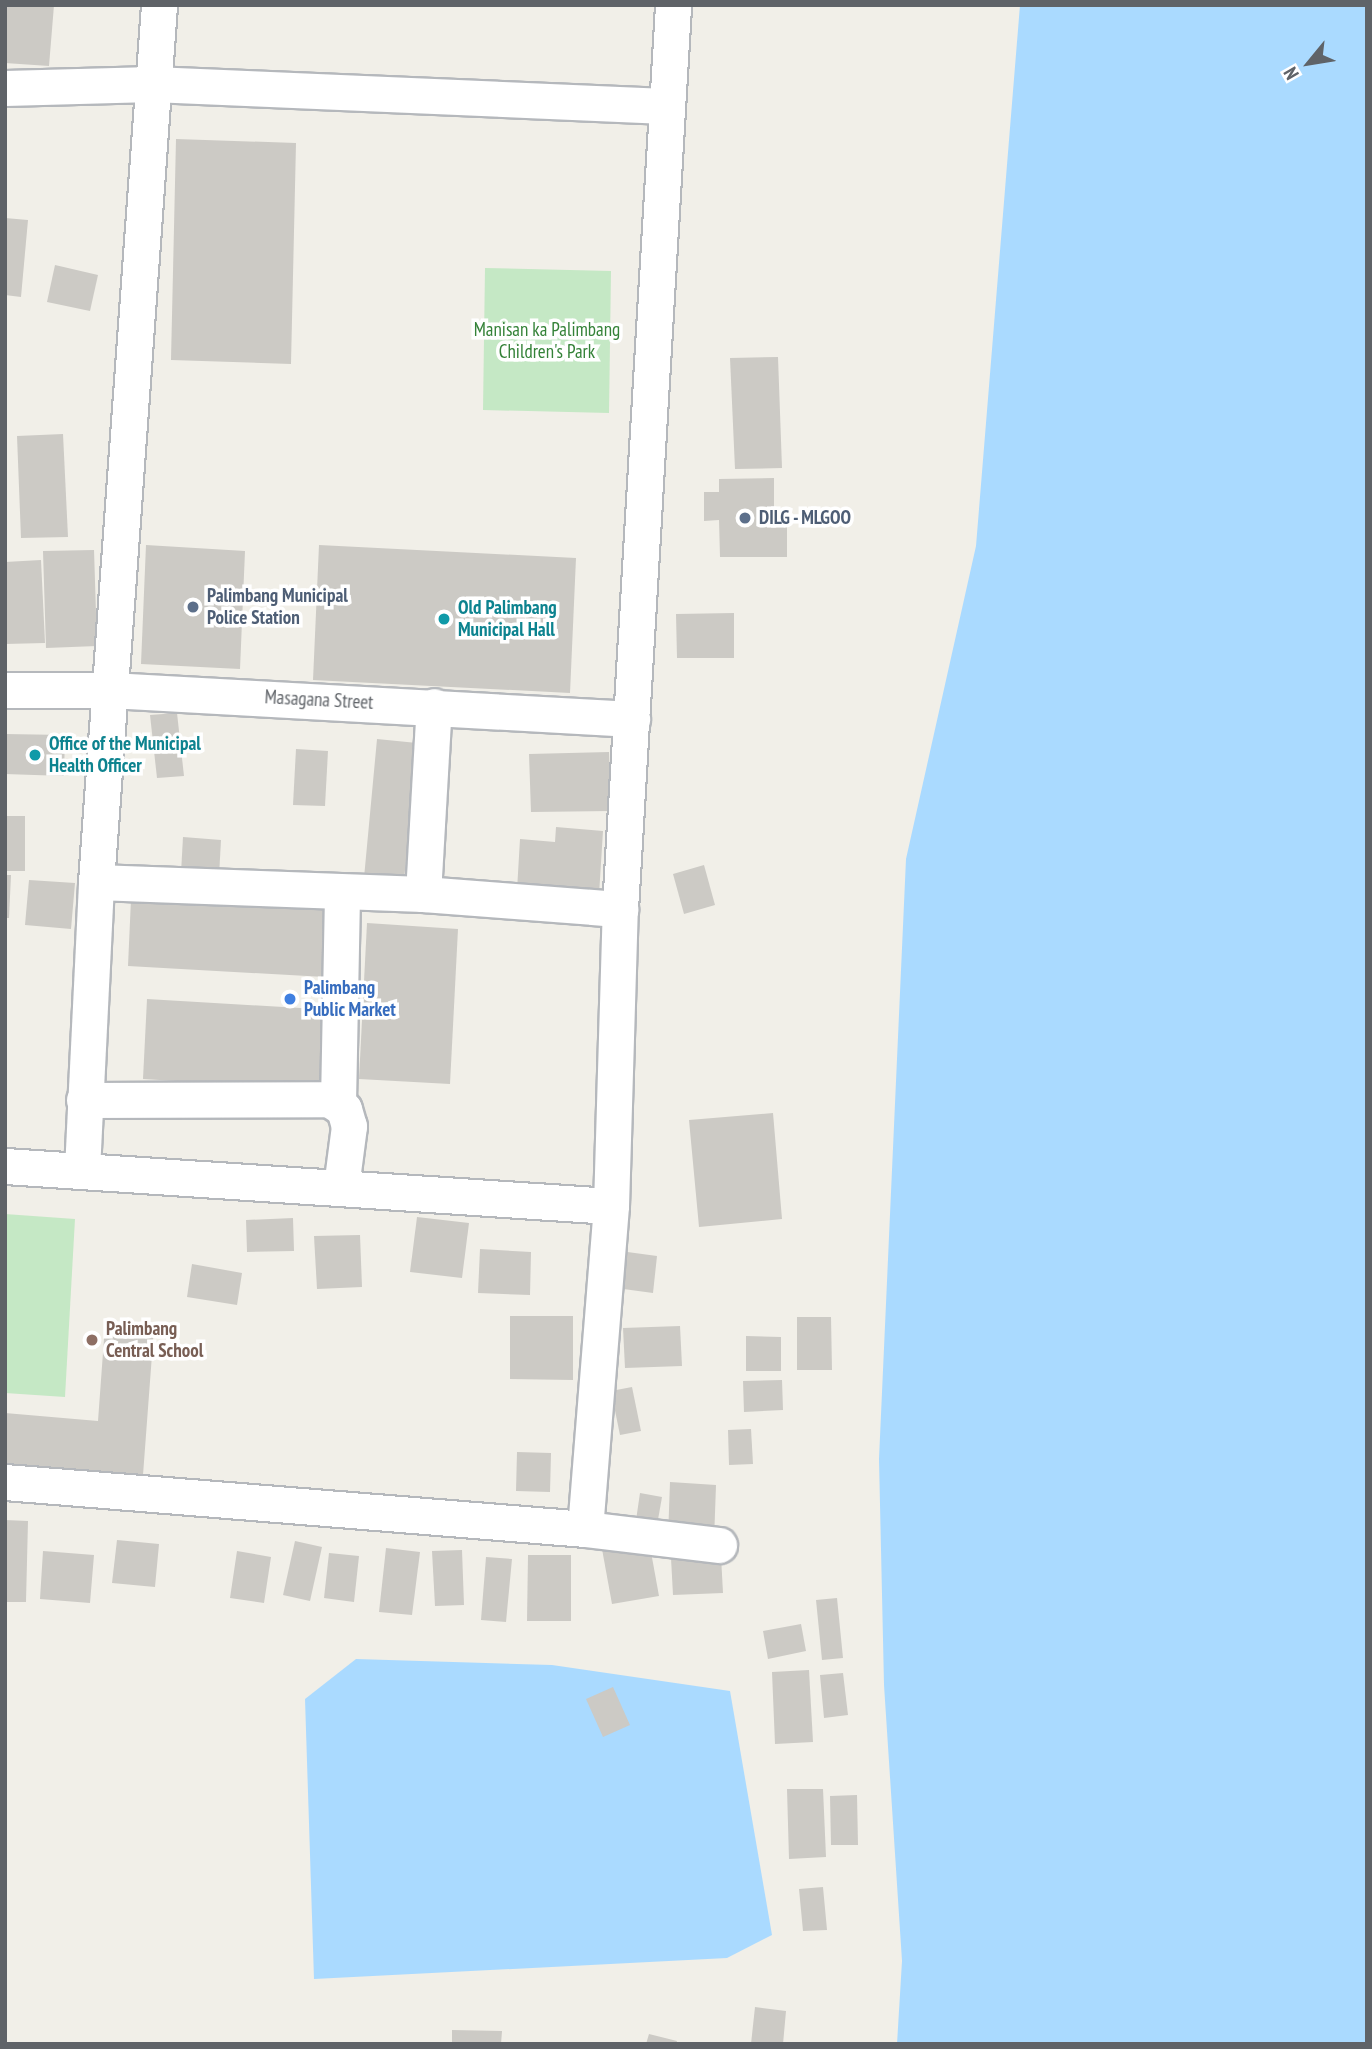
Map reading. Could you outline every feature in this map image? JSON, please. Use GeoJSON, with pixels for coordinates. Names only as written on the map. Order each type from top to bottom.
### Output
{"type":"FeatureCollection","features":[{"type":"Feature","properties":{"kind":"street"},"geometry":{"type":"LineString","coordinates":[[82,1170],[96,882],[159,5]]}},
{"type":"Feature","properties":{"kind":"street"},"geometry":{"type":"LineString","coordinates":[[585,1529],[611,1206],[620,909],[673,5]]}},
{"type":"Feature","properties":{"kind":"street"},"geometry":{"type":"LineString","coordinates":[[5,88],[152,83],[666,106]]}},
{"type":"Feature","properties":{"kind":"street","name":"Masagana Street"},"geometry":{"type":"LineString","coordinates":[[5,690],[110,690],[632,719]]}},
{"type":"Feature","properties":{"kind":"street"},"geometry":{"type":"LineString","coordinates":[[423,894],[434,706]]}},
{"type":"Feature","properties":{"kind":"street"},"geometry":{"type":"LineString","coordinates":[[96,882],[423,894],[620,909]]}},
{"type":"Feature","properties":{"kind":"street"},"geometry":{"type":"LineString","coordinates":[[341,1187],[349,1126],[338,1103],[342,892]]}},
{"type":"Feature","properties":{"kind":"street"},"geometry":{"type":"LineString","coordinates":[[84,1100],[329,1099],[338,1103]]}},
{"type":"Feature","properties":{"kind":"street"},"geometry":{"type":"LineString","coordinates":[[5,1166],[611,1206]]}},
{"type":"Feature","properties":{"kind":"street"},"geometry":{"type":"LineString","coordinates":[[5,1482],[585,1529],[719,1545]]}},
{"type":"Feature","properties":{"kind":"green space","name":"Manisan ka Palimbang Children's Park"},"geometry":{"type":"Polygon","coordinates":[[[485,268],[611,271],[609,413],[483,410],[485,268]]]}},
{"type":"Feature","properties":{"kind":"green space"},"geometry":{"type":"Polygon","coordinates":[[[5,1214],[75,1219],[65,1397],[5,1393],[5,1214]]]}},
{"type":"Feature","properties":{"kind":"water"},"geometry":{"type":"Polygon","coordinates":[[[1020,5],[1367,5],[1367,2044],[897,2044],[902,1961],[884,1685],[879,1459],[906,859],[976,546],[1020,5]]]}},
{"type":"Feature","properties":{"kind":"water"},"geometry":{"type":"Polygon","coordinates":[[[356,1659],[552,1665],[730,1691],[772,1935],[727,1958],[314,1979],[305,1699],[356,1659]]]}},
{"type":"Feature","properties":{"kind":"building"},"geometry":{"type":"Polygon","coordinates":[[[5,5],[54,5],[49,66],[5,63],[5,5]]]}},
{"type":"Feature","properties":{"kind":"building"},"geometry":{"type":"Polygon","coordinates":[[[176,139],[296,143],[291,364],[171,360],[176,139]]]}},
{"type":"Feature","properties":{"kind":"building"},"geometry":{"type":"Polygon","coordinates":[[[5,218],[28,220],[21,297],[5,295],[5,218]]]}},
{"type":"Feature","properties":{"kind":"building"},"geometry":{"type":"Polygon","coordinates":[[[55,265],[98,275],[90,311],[47,302],[55,265]]]}},
{"type":"Feature","properties":{"kind":"building"},"geometry":{"type":"Polygon","coordinates":[[[778,357],[782,468],[735,469],[730,358],[778,357]]]}},
{"type":"Feature","properties":{"kind":"building"},"geometry":{"type":"Polygon","coordinates":[[[63,434],[68,537],[21,538],[17,436],[63,434]]]}},
{"type":"Feature","properties":{"kind":"building","name":"DILG - MLGOO"},"geometry":{"type":"Polygon","coordinates":[[[774,478],[774,516],[787,516],[787,557],[720,557],[719,520],[704,521],[704,492],[719,492],[719,479],[774,478]]]}},
{"type":"Feature","properties":{"kind":"building","name":"Palimbang Municipal Police Station"},"geometry":{"type":"Polygon","coordinates":[[[146,545],[245,551],[240,669],[141,664],[146,545]]]}},
{"type":"Feature","properties":{"kind":"building","name":"Old Palimbang Municipal Hall"},"geometry":{"type":"Polygon","coordinates":[[[319,545],[576,558],[570,693],[313,680],[319,545]]]}},
{"type":"Feature","properties":{"kind":"building"},"geometry":{"type":"Polygon","coordinates":[[[94,550],[97,646],[46,648],[43,551],[94,550]]]}},
{"type":"Feature","properties":{"kind":"building"},"geometry":{"type":"Polygon","coordinates":[[[41,560],[45,643],[5,644],[5,562],[41,560]]]}},
{"type":"Feature","properties":{"kind":"building"},"geometry":{"type":"Polygon","coordinates":[[[734,613],[734,658],[677,658],[676,614],[734,613]]]}},
{"type":"Feature","properties":{"kind":"building"},"geometry":{"type":"Polygon","coordinates":[[[177,713],[184,776],[157,778],[150,715],[177,713]]]}},
{"type":"Feature","properties":{"kind":"building","name":"Office of the Municipal Health Officer"},"geometry":{"type":"Polygon","coordinates":[[[5,734],[65,735],[64,776],[5,774],[5,734]]]}},
{"type":"Feature","properties":{"kind":"building"},"geometry":{"type":"Polygon","coordinates":[[[377,739],[417,743],[404,881],[364,878],[377,739]]]}},
{"type":"Feature","properties":{"kind":"building"},"geometry":{"type":"Polygon","coordinates":[[[296,749],[328,751],[325,806],[293,805],[296,749]]]}},
{"type":"Feature","properties":{"kind":"building"},"geometry":{"type":"Polygon","coordinates":[[[609,752],[611,811],[531,812],[529,754],[609,752]]]}},
{"type":"Feature","properties":{"kind":"building"},"geometry":{"type":"Polygon","coordinates":[[[5,816],[25,816],[25,871],[5,871],[5,816]]]}},
{"type":"Feature","properties":{"kind":"building"},"geometry":{"type":"Polygon","coordinates":[[[556,827],[603,831],[599,895],[517,890],[520,839],[555,842],[556,827]]]}},
{"type":"Feature","properties":{"kind":"building"},"geometry":{"type":"Polygon","coordinates":[[[183,837],[221,840],[219,876],[181,873],[183,837]]]}},
{"type":"Feature","properties":{"kind":"building"},"geometry":{"type":"Polygon","coordinates":[[[704,865],[715,905],[684,914],[673,874],[704,865]]]}},
{"type":"Feature","properties":{"kind":"building"},"geometry":{"type":"Polygon","coordinates":[[[5,875],[11,875],[9,918],[5,918],[5,875]]]}},
{"type":"Feature","properties":{"kind":"building"},"geometry":{"type":"Polygon","coordinates":[[[29,880],[75,883],[71,929],[25,925],[29,880]]]}},
{"type":"Feature","properties":{"kind":"building"},"geometry":{"type":"Polygon","coordinates":[[[131,899],[328,909],[325,977],[128,966],[131,899]]]}},
{"type":"Feature","properties":{"kind":"building"},"geometry":{"type":"Polygon","coordinates":[[[367,923],[458,929],[450,1084],[359,1079],[367,923]]]}},
{"type":"Feature","properties":{"kind":"building"},"geometry":{"type":"Polygon","coordinates":[[[147,999],[334,1010],[330,1090],[143,1079],[147,999]]]}},
{"type":"Feature","properties":{"kind":"building"},"geometry":{"type":"Polygon","coordinates":[[[773,1113],[782,1219],[699,1227],[689,1120],[773,1113]]]}},
{"type":"Feature","properties":{"kind":"building"},"geometry":{"type":"Polygon","coordinates":[[[417,1217],[469,1223],[462,1278],[410,1272],[417,1217]]]}},
{"type":"Feature","properties":{"kind":"building"},"geometry":{"type":"Polygon","coordinates":[[[293,1218],[294,1251],[247,1252],[246,1220],[293,1218]]]}},
{"type":"Feature","properties":{"kind":"building"},"geometry":{"type":"Polygon","coordinates":[[[360,1235],[362,1287],[317,1289],[314,1236],[360,1235]]]}},
{"type":"Feature","properties":{"kind":"building"},"geometry":{"type":"Polygon","coordinates":[[[480,1249],[531,1252],[530,1295],[478,1293],[480,1249]]]}},
{"type":"Feature","properties":{"kind":"building"},"geometry":{"type":"Polygon","coordinates":[[[620,1251],[657,1256],[653,1293],[616,1288],[620,1251]]]}},
{"type":"Feature","properties":{"kind":"building"},"geometry":{"type":"Polygon","coordinates":[[[192,1264],[242,1273],[237,1305],[187,1297],[192,1264]]]}},
{"type":"Feature","properties":{"kind":"building"},"geometry":{"type":"Polygon","coordinates":[[[510,1316],[573,1316],[573,1380],[510,1379],[510,1316]]]}},
{"type":"Feature","properties":{"kind":"building"},"geometry":{"type":"Polygon","coordinates":[[[797,1317],[831,1317],[832,1370],[797,1370],[797,1317]]]}},
{"type":"Feature","properties":{"kind":"building"},"geometry":{"type":"Polygon","coordinates":[[[105,1325],[154,1328],[143,1475],[5,1464],[5,1413],[98,1421],[105,1325]]]}},
{"type":"Feature","properties":{"kind":"building"},"geometry":{"type":"Polygon","coordinates":[[[680,1326],[682,1366],[625,1368],[623,1328],[680,1326]]]}},
{"type":"Feature","properties":{"kind":"building"},"geometry":{"type":"Polygon","coordinates":[[[746,1336],[781,1337],[781,1371],[746,1371],[746,1336]]]}},
{"type":"Feature","properties":{"kind":"building"},"geometry":{"type":"Polygon","coordinates":[[[782,1380],[783,1410],[744,1412],[743,1381],[782,1380]]]}},
{"type":"Feature","properties":{"kind":"building"},"geometry":{"type":"Polygon","coordinates":[[[632,1387],[641,1431],[620,1435],[611,1391],[632,1387]]]}},
{"type":"Feature","properties":{"kind":"building"},"geometry":{"type":"Polygon","coordinates":[[[751,1429],[753,1464],[729,1465],[728,1430],[751,1429]]]}},
{"type":"Feature","properties":{"kind":"building"},"geometry":{"type":"Polygon","coordinates":[[[517,1452],[551,1453],[550,1492],[516,1491],[517,1452]]]}},
{"type":"Feature","properties":{"kind":"building"},"geometry":{"type":"Polygon","coordinates":[[[670,1482],[716,1485],[714,1541],[668,1538],[670,1482]]]}},
{"type":"Feature","properties":{"kind":"building"},"geometry":{"type":"Polygon","coordinates":[[[640,1493],[662,1497],[656,1531],[635,1527],[640,1493]]]}},
{"type":"Feature","properties":{"kind":"building"},"geometry":{"type":"Polygon","coordinates":[[[5,1520],[28,1521],[26,1602],[5,1602],[5,1520]]]}},
{"type":"Feature","properties":{"kind":"building"},"geometry":{"type":"Polygon","coordinates":[[[117,1540],[159,1544],[155,1587],[112,1583],[117,1540]]]}},
{"type":"Feature","properties":{"kind":"building"},"geometry":{"type":"Polygon","coordinates":[[[295,1541],[322,1547],[310,1601],[283,1595],[295,1541]]]}},
{"type":"Feature","properties":{"kind":"building"},"geometry":{"type":"Polygon","coordinates":[[[649,1541],[659,1596],[612,1604],[602,1549],[649,1541]]]}},
{"type":"Feature","properties":{"kind":"building"},"geometry":{"type":"Polygon","coordinates":[[[386,1548],[420,1552],[412,1615],[379,1612],[386,1548]]]}},
{"type":"Feature","properties":{"kind":"building"},"geometry":{"type":"Polygon","coordinates":[[[462,1550],[464,1605],[435,1606],[432,1551],[462,1550]]]}},
{"type":"Feature","properties":{"kind":"building"},"geometry":{"type":"Polygon","coordinates":[[[43,1551],[94,1555],[90,1603],[40,1599],[43,1551]]]}},
{"type":"Feature","properties":{"kind":"building"},"geometry":{"type":"Polygon","coordinates":[[[237,1551],[271,1557],[264,1603],[230,1598],[237,1551]]]}},
{"type":"Feature","properties":{"kind":"building"},"geometry":{"type":"Polygon","coordinates":[[[329,1553],[359,1556],[354,1602],[324,1598],[329,1553]]]}},
{"type":"Feature","properties":{"kind":"building"},"geometry":{"type":"Polygon","coordinates":[[[528,1555],[571,1555],[571,1621],[527,1621],[528,1555]]]}},
{"type":"Feature","properties":{"kind":"building"},"geometry":{"type":"Polygon","coordinates":[[[721,1556],[723,1593],[673,1595],[671,1558],[721,1556]]]}},
{"type":"Feature","properties":{"kind":"building"},"geometry":{"type":"Polygon","coordinates":[[[486,1557],[512,1559],[506,1622],[481,1620],[486,1557]]]}},
{"type":"Feature","properties":{"kind":"building"},"geometry":{"type":"Polygon","coordinates":[[[837,1598],[843,1658],[822,1660],[816,1600],[837,1598]]]}},
{"type":"Feature","properties":{"kind":"building"},"geometry":{"type":"Polygon","coordinates":[[[801,1624],[806,1651],[768,1659],[763,1631],[801,1624]]]}},
{"type":"Feature","properties":{"kind":"building"},"geometry":{"type":"Polygon","coordinates":[[[809,1670],[813,1742],[775,1744],[772,1672],[809,1670]]]}},
{"type":"Feature","properties":{"kind":"building"},"geometry":{"type":"Polygon","coordinates":[[[843,1673],[848,1715],[824,1718],[820,1675],[843,1673]]]}},
{"type":"Feature","properties":{"kind":"building"},"geometry":{"type":"Polygon","coordinates":[[[613,1687],[630,1725],[603,1737],[586,1699],[613,1687]]]}},
{"type":"Feature","properties":{"kind":"building"},"geometry":{"type":"Polygon","coordinates":[[[787,1789],[823,1789],[826,1857],[789,1859],[787,1789]]]}},
{"type":"Feature","properties":{"kind":"building"},"geometry":{"type":"Polygon","coordinates":[[[857,1795],[858,1845],[831,1845],[830,1796],[857,1795]]]}},
{"type":"Feature","properties":{"kind":"building"},"geometry":{"type":"Polygon","coordinates":[[[823,1887],[827,1930],[803,1931],[799,1889],[823,1887]]]}},
{"type":"Feature","properties":{"kind":"building"},"geometry":{"type":"Polygon","coordinates":[[[755,2007],[786,2011],[783,2044],[751,2044],[755,2007]]]}},
{"type":"Feature","properties":{"kind":"building"},"geometry":{"type":"Polygon","coordinates":[[[452,2030],[502,2031],[501,2044],[452,2044],[452,2030]]]}},
{"type":"Feature","properties":{"kind":"building"},"geometry":{"type":"Polygon","coordinates":[[[649,2034],[677,2041],[676,2044],[646,2044],[649,2034]]]}},
{"type":"Feature","properties":{"kind":"place","name":"DILG - MLGOO"},"geometry":{"type":"Point","coordinates":[745,518]}},
{"type":"Feature","properties":{"kind":"place","name":"Palimbang Municipal Police Station"},"geometry":{"type":"Point","coordinates":[193,607]}},
{"type":"Feature","properties":{"kind":"place","name":"Old Palimbang Municipal Hall"},"geometry":{"type":"Point","coordinates":[444,619]}},
{"type":"Feature","properties":{"kind":"place","name":"Office of the Municipal Health Officer"},"geometry":{"type":"Point","coordinates":[35,755]}},
{"type":"Feature","properties":{"kind":"place","name":"Palimbang Public Market"},"geometry":{"type":"Point","coordinates":[290,999]}},
{"type":"Feature","properties":{"kind":"place","name":"Palimbang Central School"},"geometry":{"type":"Point","coordinates":[92,1340]}}]}
